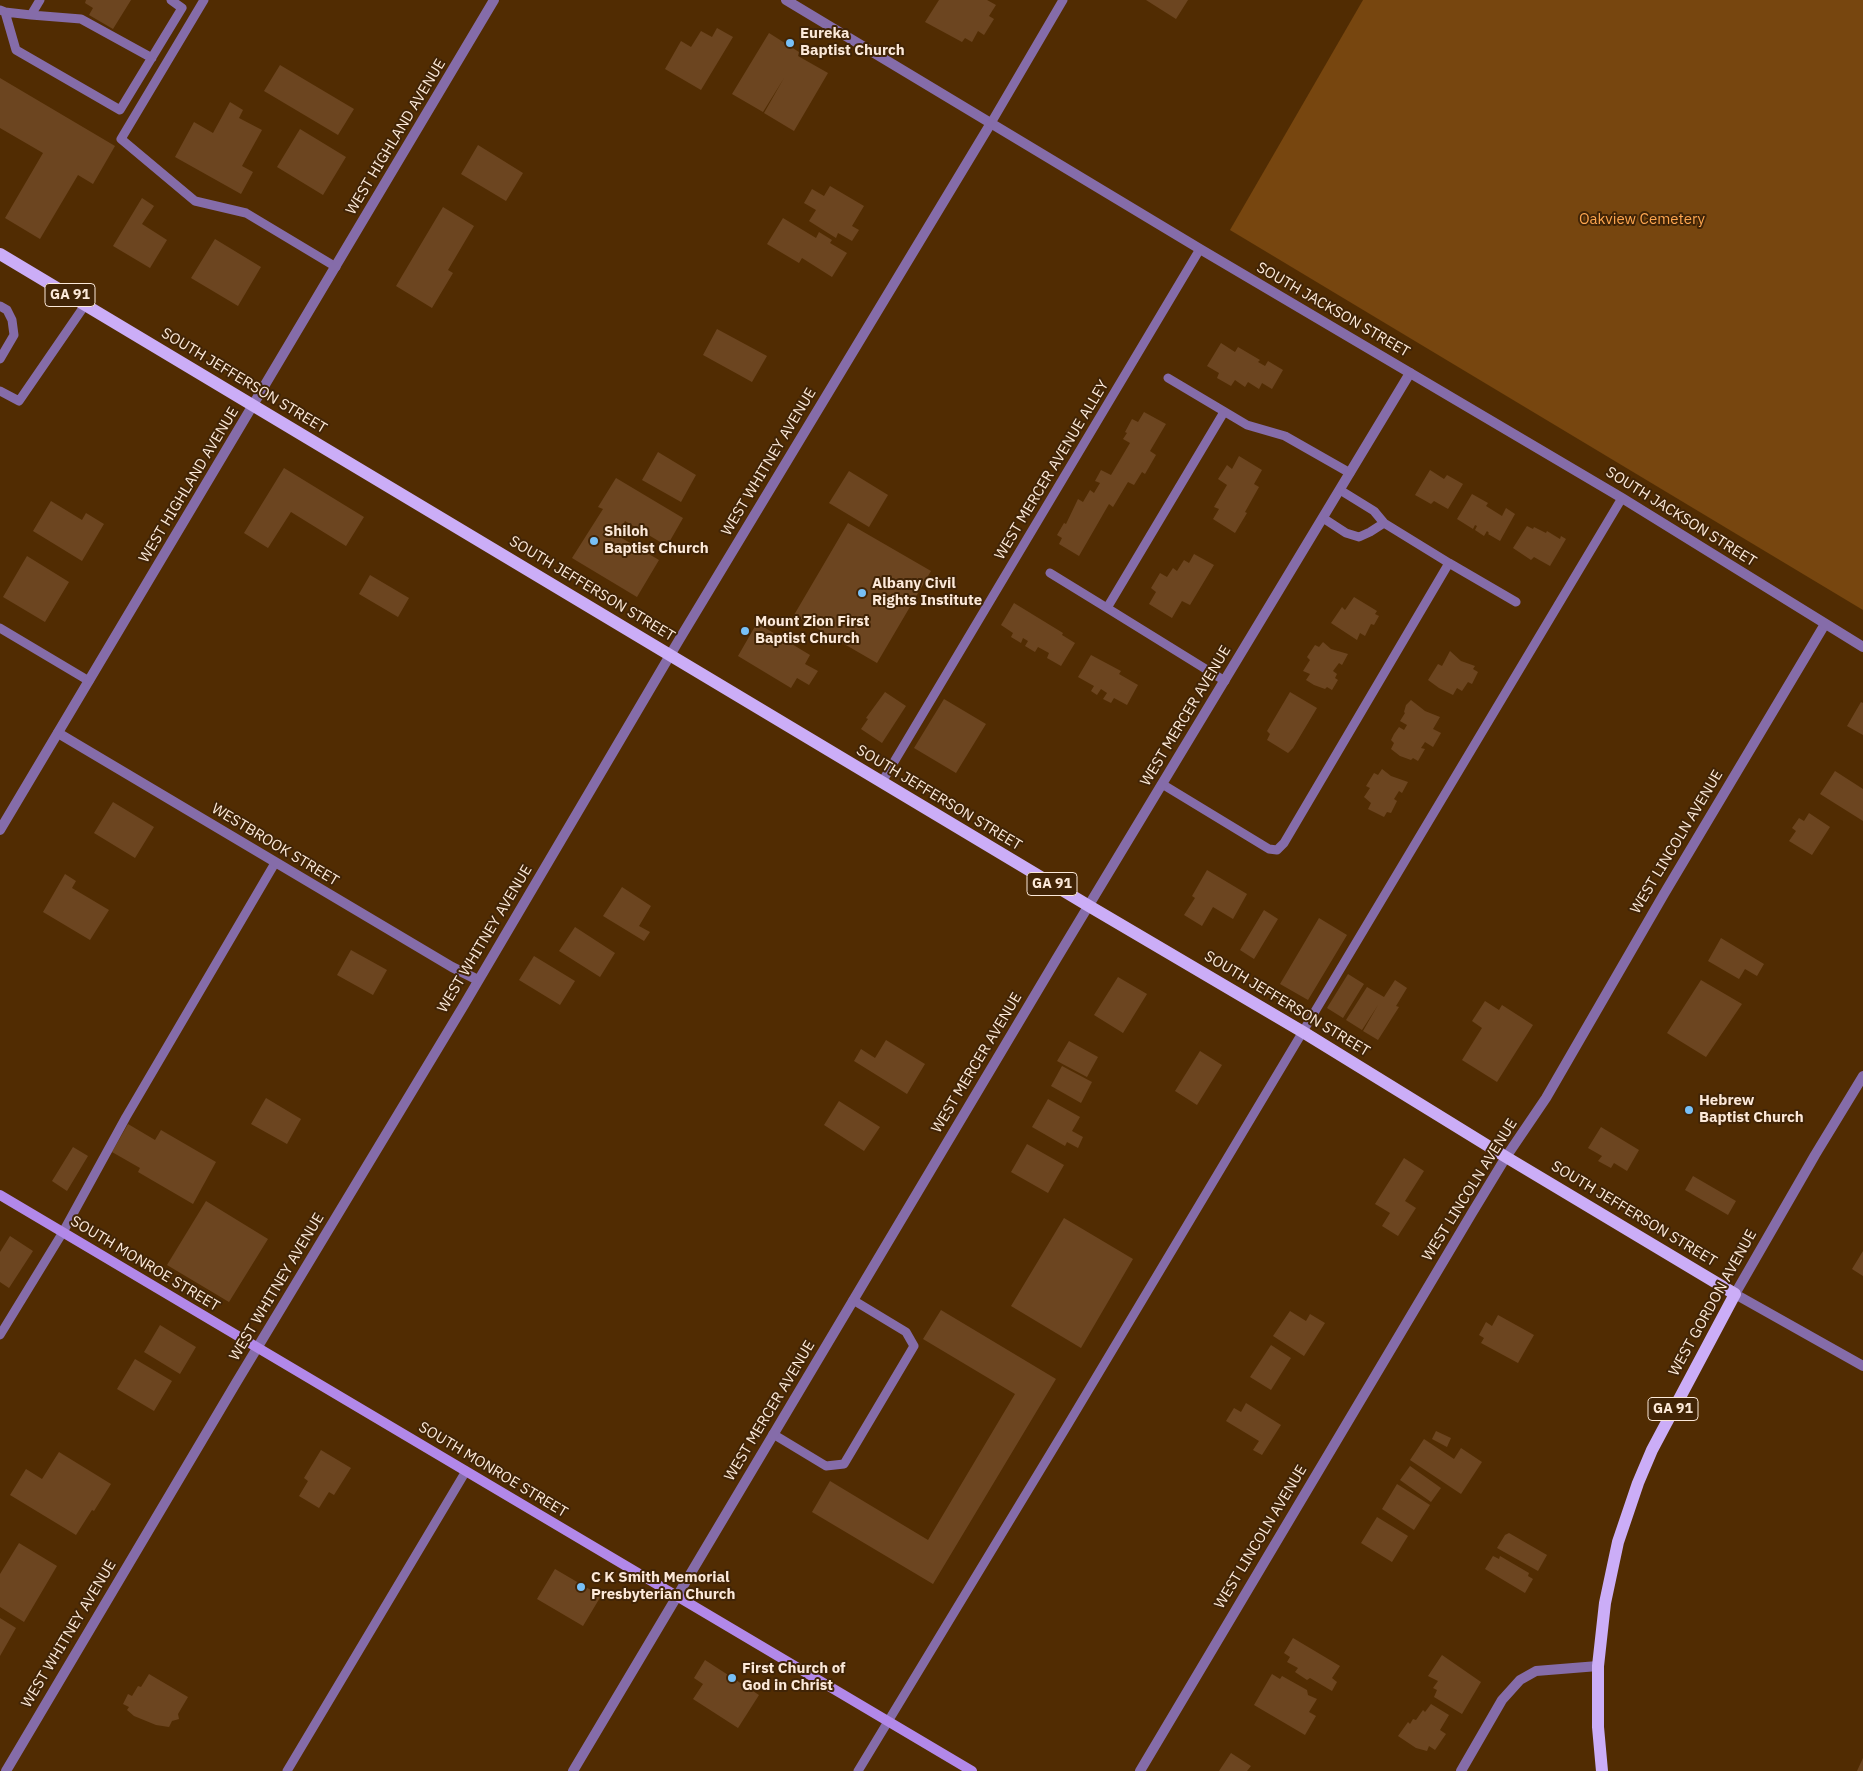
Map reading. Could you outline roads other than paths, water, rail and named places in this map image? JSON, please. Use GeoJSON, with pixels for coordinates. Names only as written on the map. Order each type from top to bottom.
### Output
{"type":"FeatureCollection","features":[{"type":"Feature","properties":{"kind":"main road","name":"SOUTH JEFFERSON STREET"},"geometry":{"type":"LineString","coordinates":[[0,254],[1089,906],[1304,1032],[1506,1157],[1735,1294]]}},
{"type":"Feature","properties":{"kind":"main road","name":"SOUTH MONROE STREET"},"geometry":{"type":"LineString","coordinates":[[0,1195],[972,1771]]}},
{"type":"Feature","properties":{"kind":"main road","name":"WEST GORDON AVENUE"},"geometry":{"type":"LineString","coordinates":[[1598,1666],[1605,1603],[1611,1573],[1622,1529],[1638,1483],[1664,1426],[1735,1294]]}},
{"type":"Feature","properties":{"kind":"main road","name":"GA 91"},"geometry":{"type":"LineString","coordinates":[[1598,1666],[1598,1727],[1602,1771]]}},
{"type":"Feature","properties":{"kind":"street","name":"WEST HIGHLAND AVENUE"},"geometry":{"type":"LineString","coordinates":[[0,830],[494,0]]}},
{"type":"Feature","properties":{"kind":"street","name":"SOUTH JACKSON STREET"},"geometry":{"type":"LineString","coordinates":[[786,0],[1200,249],[1622,498],[1863,647]]}},
{"type":"Feature","properties":{"kind":"street","name":"WEST WHITNEY AVENUE"},"geometry":{"type":"LineString","coordinates":[[6,1771],[236,1382],[991,123]]}},
{"type":"Feature","properties":{"kind":"street","name":"WEST MERCER AVENUE"},"geometry":{"type":"LineString","coordinates":[[573,1771],[853,1300],[1410,373]]}},
{"type":"Feature","properties":{"kind":"street","name":"WEST LINCOLN AVENUE"},"geometry":{"type":"LineString","coordinates":[[1140,1771],[1506,1157],[1546,1098],[1664,894],[1825,624]]}},
{"type":"Feature","properties":{"kind":"street","name":"WESTBROOK STREET"},"geometry":{"type":"LineString","coordinates":[[58,733],[452,967],[478,980]]}},
{"type":"Feature","properties":{"kind":"street","name":"WEST GORDON AVENUE"},"geometry":{"type":"LineString","coordinates":[[1735,1294],[1814,1155],[1863,1076]]}},
{"type":"Feature","properties":{"kind":"street","name":"SOUTH JEFFERSON STREET"},"geometry":{"type":"LineString","coordinates":[[1735,1294],[1863,1366]]}},
{"type":"Feature","properties":{"kind":"street"},"geometry":{"type":"LineString","coordinates":[[1461,1771],[1502,1700],[1520,1680],[1536,1671],[1598,1666]]}},
{"type":"Feature","properties":{"kind":"lane"},"geometry":{"type":"LineString","coordinates":[[31,16],[40,0]]}},
{"type":"Feature","properties":{"kind":"lane"},"geometry":{"type":"LineString","coordinates":[[152,58],[81,19],[31,16],[2,11],[16,50],[120,110],[152,58],[182,8],[171,0]]}},
{"type":"Feature","properties":{"kind":"lane"},"geometry":{"type":"LineString","coordinates":[[204,0],[121,139],[195,201],[246,213],[336,267]]}},
{"type":"Feature","properties":{"kind":"lane"},"geometry":{"type":"LineString","coordinates":[[991,123],[1063,0]]}},
{"type":"Feature","properties":{"kind":"lane","name":"WEST MERCER AVENUE ALLEY"},"geometry":{"type":"LineString","coordinates":[[882,782],[1200,249]]}},
{"type":"Feature","properties":{"kind":"lane"},"geometry":{"type":"LineString","coordinates":[[0,391],[19,401],[85,305]]}},
{"type":"Feature","properties":{"kind":"lane"},"geometry":{"type":"LineString","coordinates":[[0,306],[7,310],[12,320],[14,334],[0,359]]}},
{"type":"Feature","properties":{"kind":"lane"},"geometry":{"type":"LineString","coordinates":[[1168,378],[1247,425],[1285,436],[1350,473]]}},
{"type":"Feature","properties":{"kind":"lane"},"geometry":{"type":"LineString","coordinates":[[1107,608],[1224,412]]}},
{"type":"Feature","properties":{"kind":"lane"},"geometry":{"type":"LineString","coordinates":[[1340,490],[1374,511],[1384,523],[1516,602]]}},
{"type":"Feature","properties":{"kind":"lane"},"geometry":{"type":"LineString","coordinates":[[858,1771],[1304,1032],[1622,498]]}},
{"type":"Feature","properties":{"kind":"lane"},"geometry":{"type":"LineString","coordinates":[[1323,518],[1346,533],[1359,536],[1370,532],[1384,523]]}},
{"type":"Feature","properties":{"kind":"lane"},"geometry":{"type":"LineString","coordinates":[[1162,784],[1269,849],[1277,850],[1284,843],[1449,562]]}},
{"type":"Feature","properties":{"kind":"lane"},"geometry":{"type":"LineString","coordinates":[[1050,573],[1225,681]]}},
{"type":"Feature","properties":{"kind":"lane"},"geometry":{"type":"LineString","coordinates":[[0,628],[89,681]]}},
{"type":"Feature","properties":{"kind":"lane"},"geometry":{"type":"LineString","coordinates":[[0,1335],[63,1232],[126,1117],[276,863]]}},
{"type":"Feature","properties":{"kind":"lane"},"geometry":{"type":"LineString","coordinates":[[773,1434],[826,1466],[844,1464],[914,1346],[906,1332],[853,1300]]}},
{"type":"Feature","properties":{"kind":"lane"},"geometry":{"type":"LineString","coordinates":[[287,1771],[466,1471]]}},
{"type":"Feature","properties":{"kind":"place","name":"Eureka Baptist Church"},"geometry":{"type":"Point","coordinates":[790,43]}},
{"type":"Feature","properties":{"kind":"place","name":"Shiloh Baptist Church"},"geometry":{"type":"Point","coordinates":[594,541]}},
{"type":"Feature","properties":{"kind":"place","name":"Albany Civil Rights Institute"},"geometry":{"type":"Point","coordinates":[862,593]}},
{"type":"Feature","properties":{"kind":"place","name":"Mount Zion First Baptist Church"},"geometry":{"type":"Point","coordinates":[745,631]}},
{"type":"Feature","properties":{"kind":"place","name":"Hebrew Baptist Church"},"geometry":{"type":"Point","coordinates":[1689,1110]}},
{"type":"Feature","properties":{"kind":"place","name":"C K Smith Memorial Presbyterian Church"},"geometry":{"type":"Point","coordinates":[581,1587]}},
{"type":"Feature","properties":{"kind":"place","name":"First Church of God in Christ"},"geometry":{"type":"Point","coordinates":[732,1678]}},
{"type":"Feature","properties":{"kind":"park label","name":"Oakview Cemetery"},"geometry":{"type":"Point","coordinates":[1642,220]}}]}
